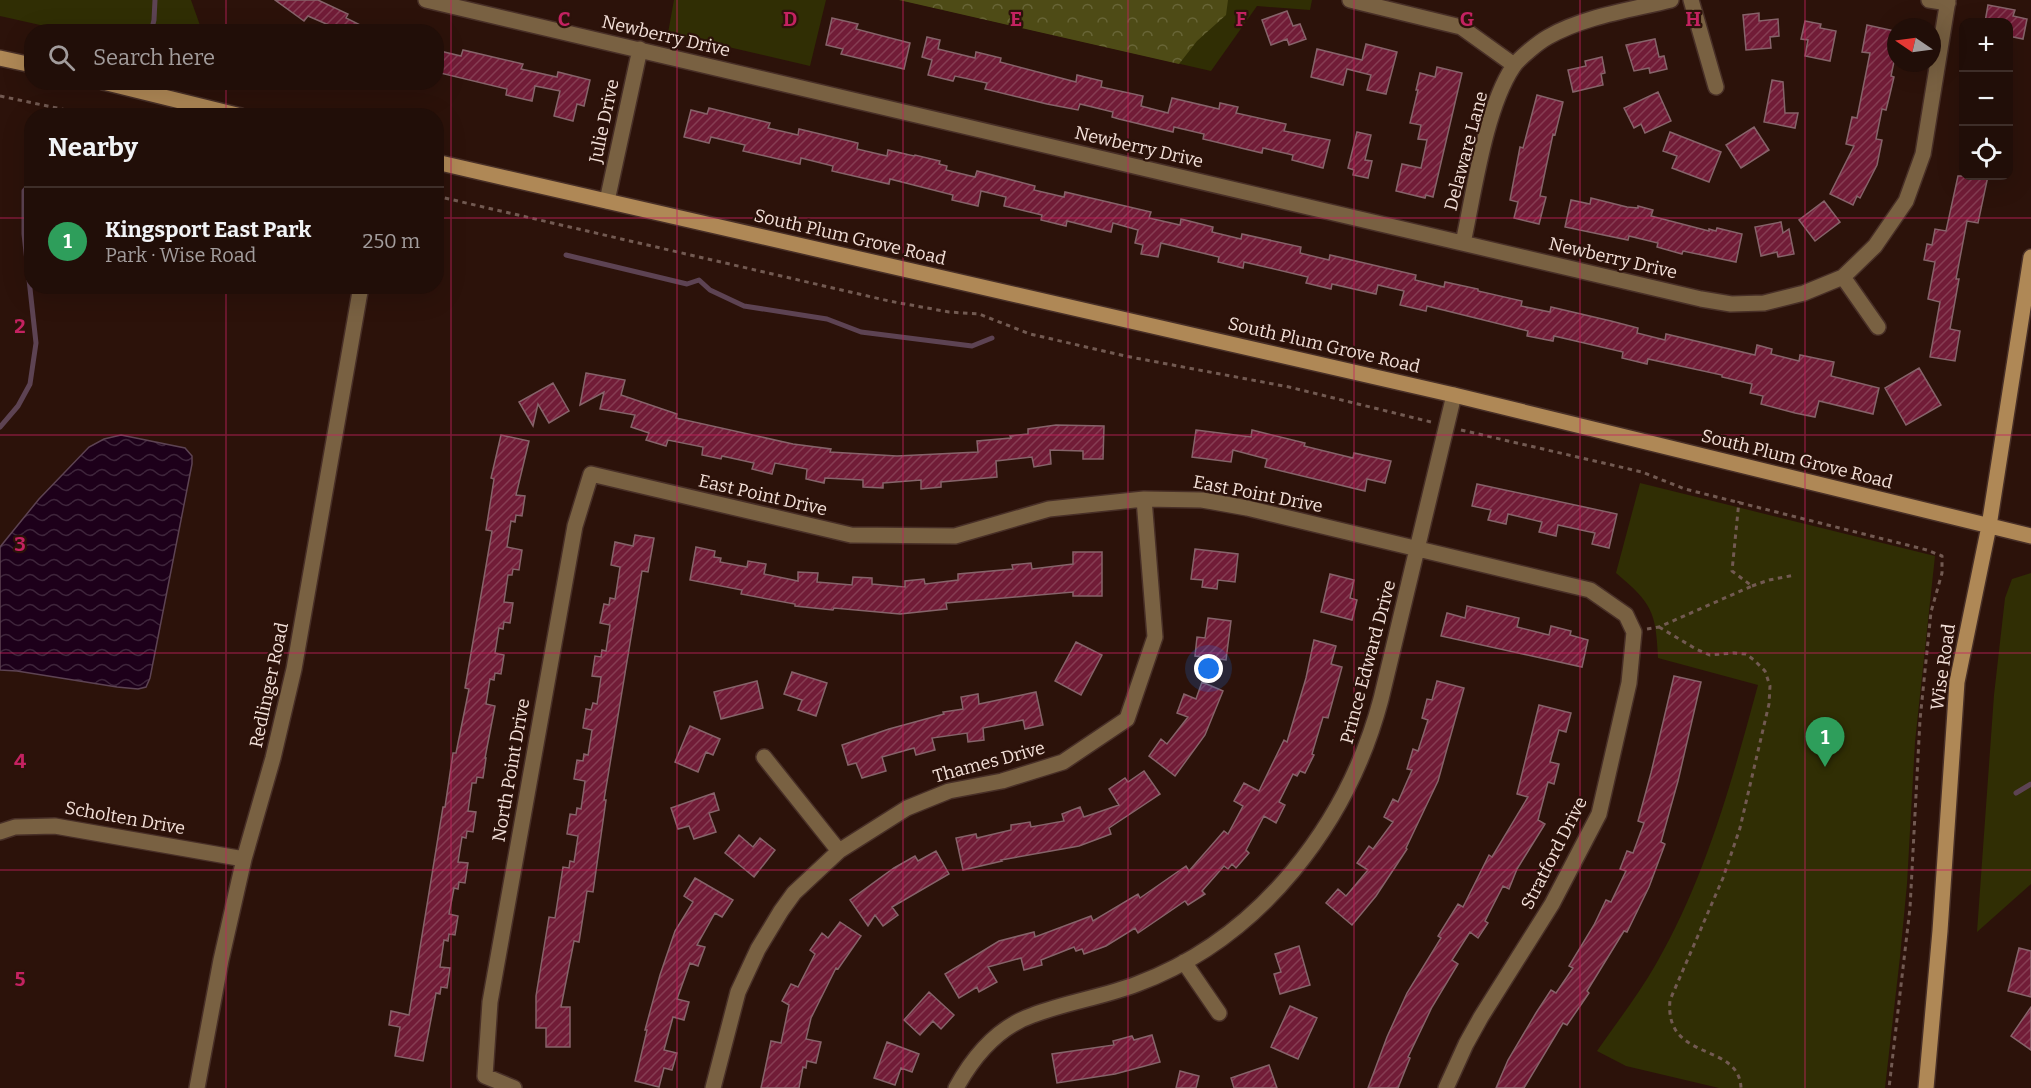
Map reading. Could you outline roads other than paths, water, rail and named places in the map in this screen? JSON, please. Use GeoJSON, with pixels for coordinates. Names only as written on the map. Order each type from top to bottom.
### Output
{"type":"FeatureCollection","features":[{"type":"Feature","properties":{"kind":"street","name":"Newberry Drive"},"geometry":{"type":"LineString","coordinates":[[426,0],[1690,296],[1731,304],[1764,303],[1804,293],[1843,277]]}},
{"type":"Feature","properties":{"kind":"street"},"geometry":{"type":"LineString","coordinates":[[1350,0],[1461,27],[1514,65]]}},
{"type":"Feature","properties":{"kind":"street","name":"Delaware Lane"},"geometry":{"type":"LineString","coordinates":[[1463,243],[1487,134],[1499,94],[1514,65],[1547,37],[1582,22],[1671,0]]}},
{"type":"Feature","properties":{"kind":"street"},"geometry":{"type":"LineString","coordinates":[[1690,0],[1716,87]]}},
{"type":"Feature","properties":{"kind":"street"},"geometry":{"type":"LineString","coordinates":[[1878,327],[1843,277],[1875,246],[1906,201],[1923,154],[1948,1],[1929,0]]}},
{"type":"Feature","properties":{"kind":"street","name":"Julie Drive"},"geometry":{"type":"LineString","coordinates":[[607,201],[640,49]]}},
{"type":"Feature","properties":{"kind":"street"},"geometry":{"type":"LineString","coordinates":[[0,58],[24,63]]}},
{"type":"Feature","properties":{"kind":"street"},"geometry":{"type":"LineString","coordinates":[[135,90],[209,108]]}},
{"type":"Feature","properties":{"kind":"street","name":"South Plum Grove Road"},"geometry":{"type":"LineString","coordinates":[[444,164],[1454,395],[2031,536]]}},
{"type":"Feature","properties":{"kind":"street","name":"Wise Road"},"geometry":{"type":"LineString","coordinates":[[1926,1088],[1940,931],[1957,682],[1989,526],[2031,257]]}},
{"type":"Feature","properties":{"kind":"street","name":"Redlinger Road"},"geometry":{"type":"LineString","coordinates":[[197,1088],[221,960],[244,859],[273,758],[294,669],[361,294]]}},
{"type":"Feature","properties":{"kind":"street","name":"Prince Edward Drive"},"geometry":{"type":"LineString","coordinates":[[956,1088],[967,1068],[985,1046],[1005,1030],[1031,1015],[1139,984],[1184,962],[1225,936],[1264,903],[1294,870],[1335,812],[1369,739],[1381,699],[1454,395]]}},
{"type":"Feature","properties":{"kind":"street","name":"East Point Drive"},"geometry":{"type":"LineString","coordinates":[[591,474],[851,535],[955,536],[1049,509],[1144,499],[1202,500],[1247,508],[1590,590],[1626,615],[1634,632]]}},
{"type":"Feature","properties":{"kind":"street","name":"North Point Drive"},"geometry":{"type":"LineString","coordinates":[[514,1088],[485,1076],[492,990],[575,526],[591,474]]}},
{"type":"Feature","properties":{"kind":"street","name":"Thames Drive"},"geometry":{"type":"LineString","coordinates":[[713,1088],[738,992],[758,949],[794,893],[839,851],[907,808],[949,791],[1002,781],[1063,762],[1127,719],[1155,637],[1144,499]]}},
{"type":"Feature","properties":{"kind":"street","name":"Stratford Drive"},"geometry":{"type":"LineString","coordinates":[[1446,1088],[1481,1017],[1552,904],[1599,814],[1629,683],[1634,632]]}},
{"type":"Feature","properties":{"kind":"street"},"geometry":{"type":"LineString","coordinates":[[764,757],[839,851]]}},
{"type":"Feature","properties":{"kind":"street","name":"Scholten Drive"},"geometry":{"type":"LineString","coordinates":[[0,832],[24,826],[55,826],[244,859]]}},
{"type":"Feature","properties":{"kind":"street"},"geometry":{"type":"LineString","coordinates":[[1184,962],[1219,1013]]}},
{"type":"Feature","properties":{"kind":"water"},"geometry":{"type":"Polygon","coordinates":[[[121,435],[185,448],[192,456],[150,678],[146,687],[138,689],[117,687],[0,670],[0,547],[39,499],[89,447],[104,439],[121,435]]]}},
{"type":"Feature","properties":{"kind":"waterway"},"geometry":{"type":"LineString","coordinates":[[153,24],[155,0]]}},
{"type":"Feature","properties":{"kind":"waterway"},"geometry":{"type":"LineString","coordinates":[[24,191],[24,234]]}},
{"type":"Feature","properties":{"kind":"waterway"},"geometry":{"type":"LineString","coordinates":[[566,255],[687,284],[699,280],[710,290],[744,306],[827,319],[861,332],[972,346],[992,338]]}},
{"type":"Feature","properties":{"kind":"waterway"},"geometry":{"type":"LineString","coordinates":[[0,427],[18,406],[30,384],[36,343],[31,294]]}},
{"type":"Feature","properties":{"kind":"waterway"},"geometry":{"type":"LineString","coordinates":[[2016,793],[2031,784]]}},
{"type":"Feature","properties":{"kind":"place","name":"Kingsport East Park"},"geometry":{"type":"Point","coordinates":[1825,767]}}]}
